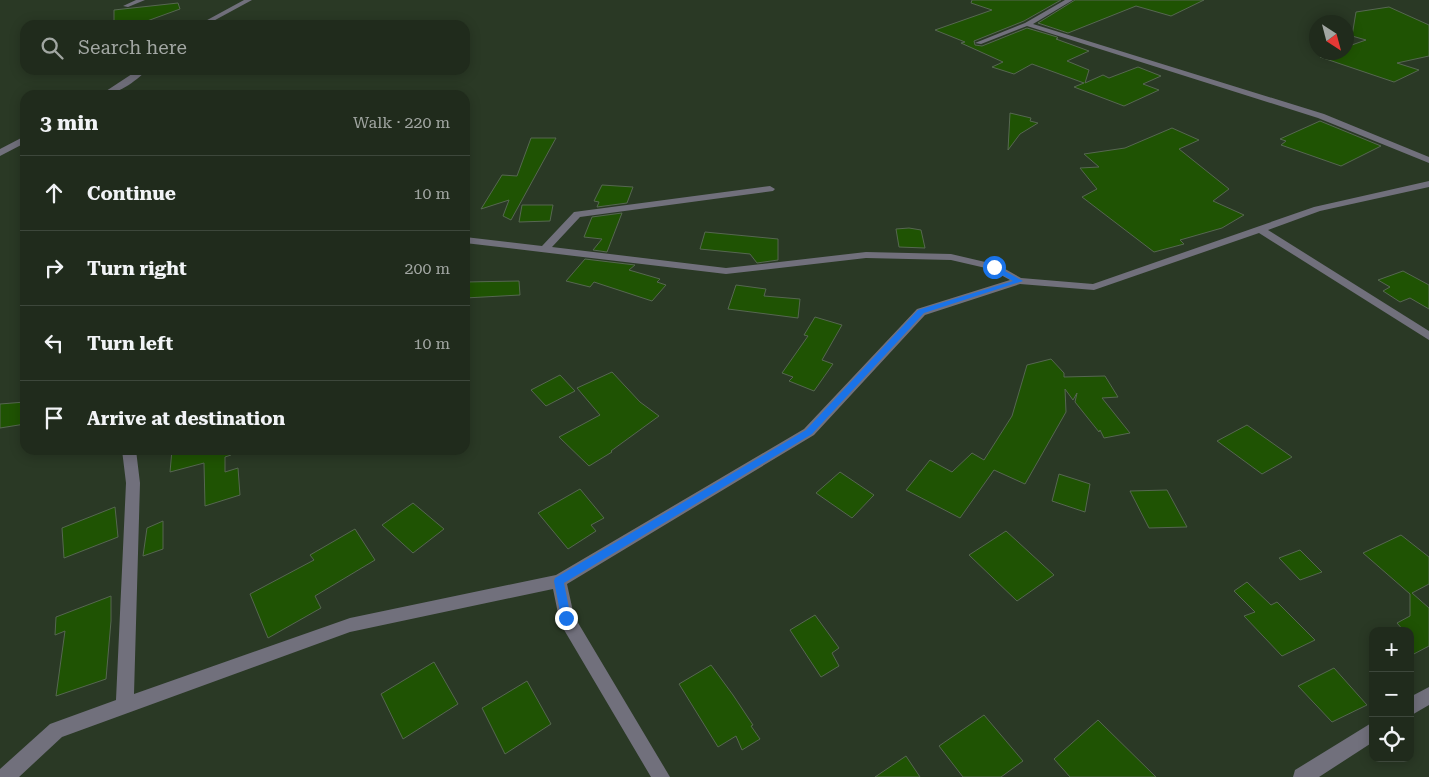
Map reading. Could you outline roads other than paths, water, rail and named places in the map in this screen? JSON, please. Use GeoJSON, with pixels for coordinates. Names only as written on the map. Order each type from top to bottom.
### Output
{"type":"FeatureCollection","features":[{"type":"Feature","properties":{"kind":"street"},"geometry":{"type":"LineString","coordinates":[[126,6],[142,0]]}},
{"type":"Feature","properties":{"kind":"street"},"geometry":{"type":"LineString","coordinates":[[211,20],[249,0]]}},
{"type":"Feature","properties":{"kind":"street"},"geometry":{"type":"LineString","coordinates":[[979,44],[1028,24],[1070,0]]}},
{"type":"Feature","properties":{"kind":"street"},"geometry":{"type":"LineString","coordinates":[[1028,24],[1321,116],[1429,160]]}},
{"type":"Feature","properties":{"kind":"street"},"geometry":{"type":"LineString","coordinates":[[113,90],[137,75]]}},
{"type":"Feature","properties":{"kind":"street"},"geometry":{"type":"LineString","coordinates":[[0,153],[20,142]]}},
{"type":"Feature","properties":{"kind":"street"},"geometry":{"type":"LineString","coordinates":[[4,777],[56,730],[350,624],[559,581],[809,432],[921,312],[1019,281],[1094,287],[1317,210],[1429,184]]}},
{"type":"Feature","properties":{"kind":"street"},"geometry":{"type":"LineString","coordinates":[[545,249],[577,214],[770,189]]}},
{"type":"Feature","properties":{"kind":"street"},"geometry":{"type":"LineString","coordinates":[[1260,229],[1429,336]]}},
{"type":"Feature","properties":{"kind":"street"},"geometry":{"type":"LineString","coordinates":[[470,241],[726,271],[866,254],[951,257],[994,267],[1019,281]]}},
{"type":"Feature","properties":{"kind":"street"},"geometry":{"type":"LineString","coordinates":[[125,705],[133,483],[130,455]]}},
{"type":"Feature","properties":{"kind":"street"},"geometry":{"type":"LineString","coordinates":[[559,581],[566,618],[661,777]]}},
{"type":"Feature","properties":{"kind":"street"},"geometry":{"type":"LineString","coordinates":[[1414,704],[1429,695]]}},
{"type":"Feature","properties":{"kind":"street"},"geometry":{"type":"LineString","coordinates":[[1302,777],[1369,734]]}}]}
